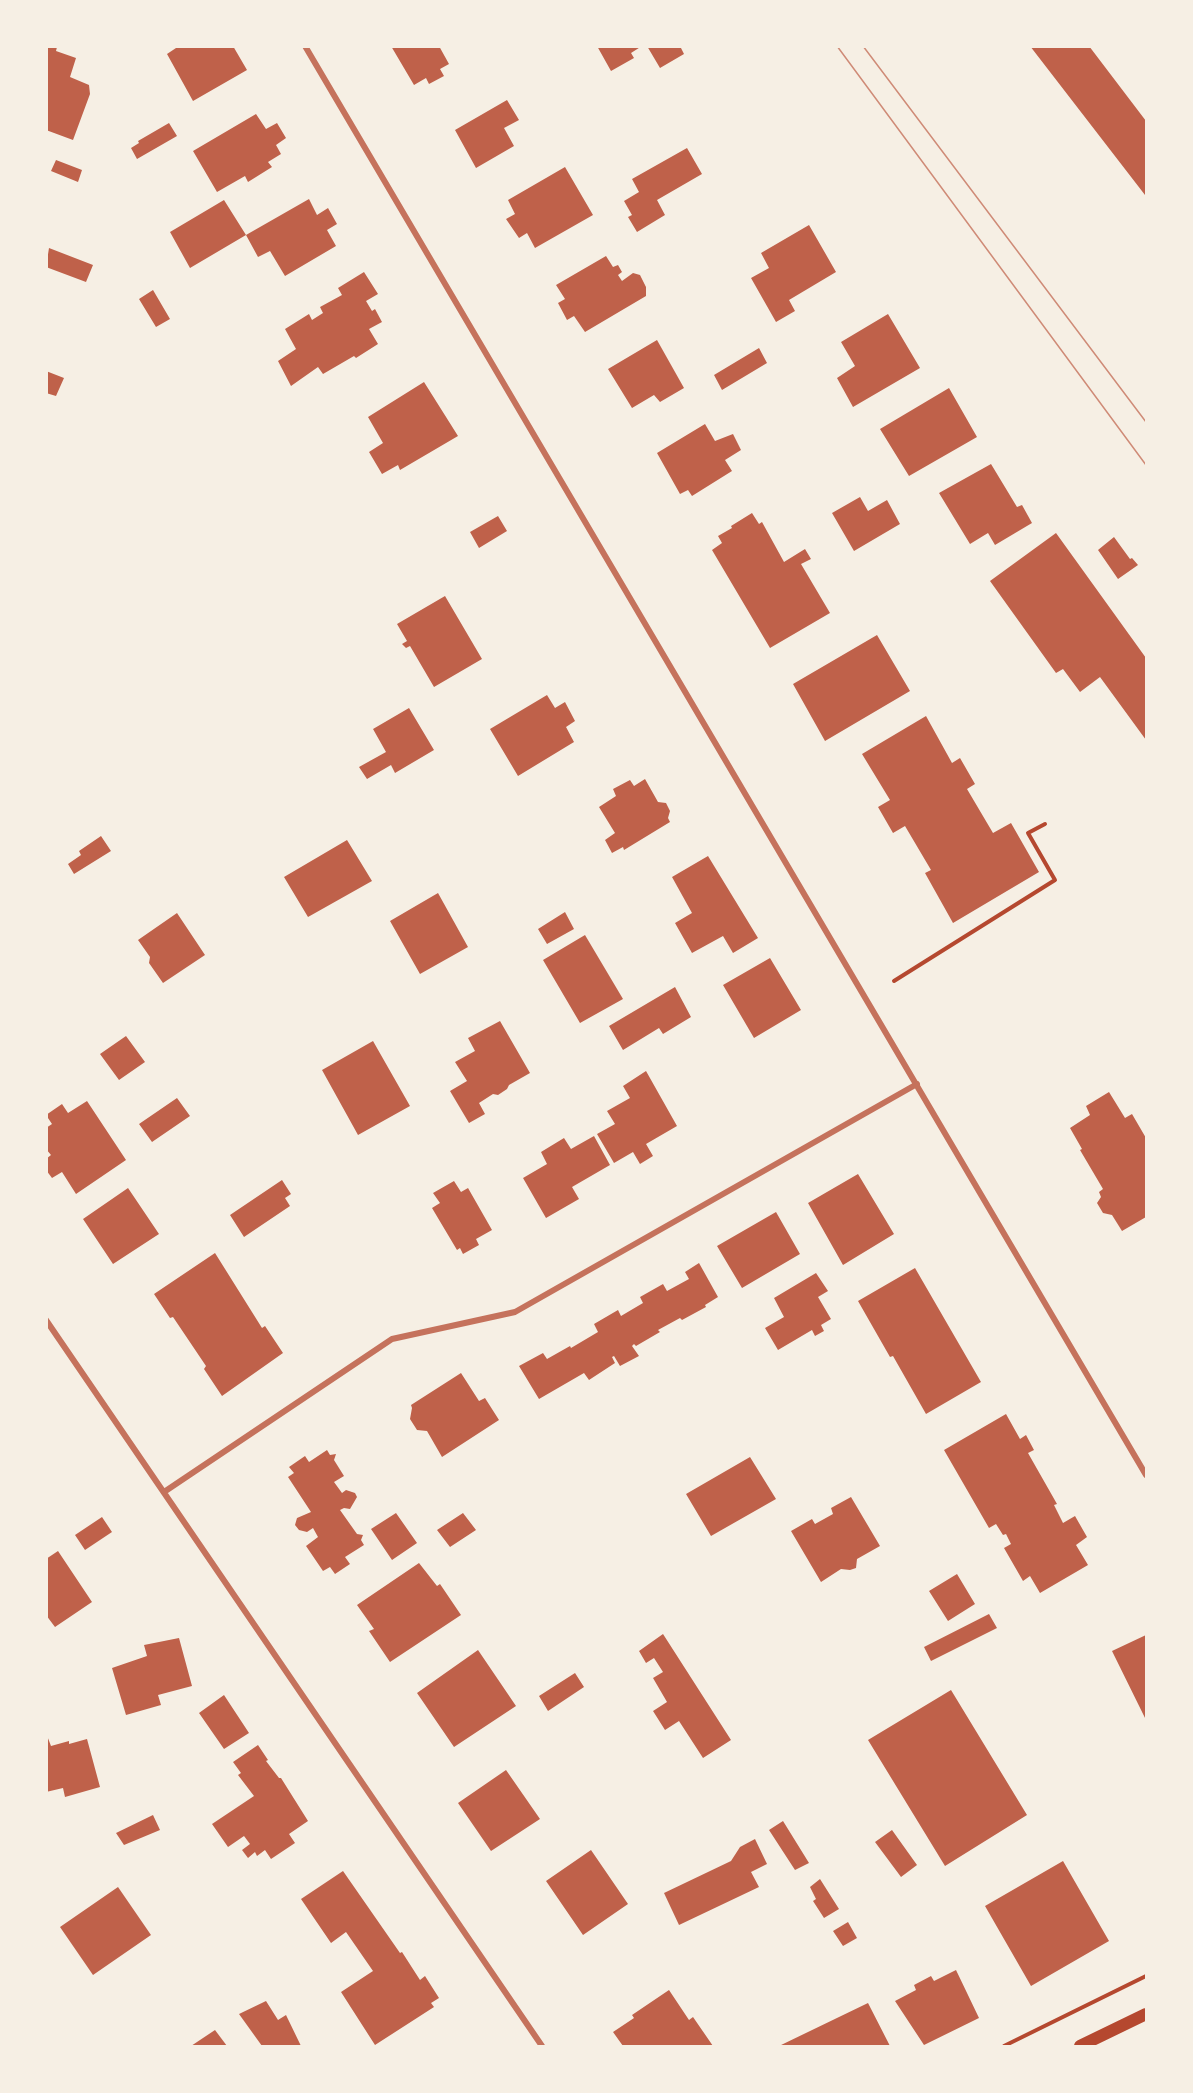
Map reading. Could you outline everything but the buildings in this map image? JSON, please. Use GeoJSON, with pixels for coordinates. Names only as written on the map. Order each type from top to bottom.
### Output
{"type":"FeatureCollection","features":[{"type":"Feature","properties":{"kind":"main road"},"geometry":{"type":"LineString","coordinates":[[1080,2046],[1146,2014]]}},
{"type":"Feature","properties":{"kind":"street"},"geometry":{"type":"LineString","coordinates":[[305,46],[1146,1475]]}},
{"type":"Feature","properties":{"kind":"street"},"geometry":{"type":"LineString","coordinates":[[164,1492],[392,1339],[515,1312],[916,1084]]}},
{"type":"Feature","properties":{"kind":"street"},"geometry":{"type":"LineString","coordinates":[[46,1320],[542,2046]]}},
{"type":"Feature","properties":{"kind":"path"},"geometry":{"type":"LineString","coordinates":[[894,981],[1055,880],[1028,833],[1045,824]]}},
{"type":"Feature","properties":{"kind":"path"},"geometry":{"type":"LineString","coordinates":[[1004,2046],[1146,1976]]}},
{"type":"Feature","properties":{"kind":"tram line"},"geometry":{"type":"LineString","coordinates":[[837,46],[1146,465]]}},
{"type":"Feature","properties":{"kind":"tram line"},"geometry":{"type":"LineString","coordinates":[[863,46],[1146,422]]}}]}
